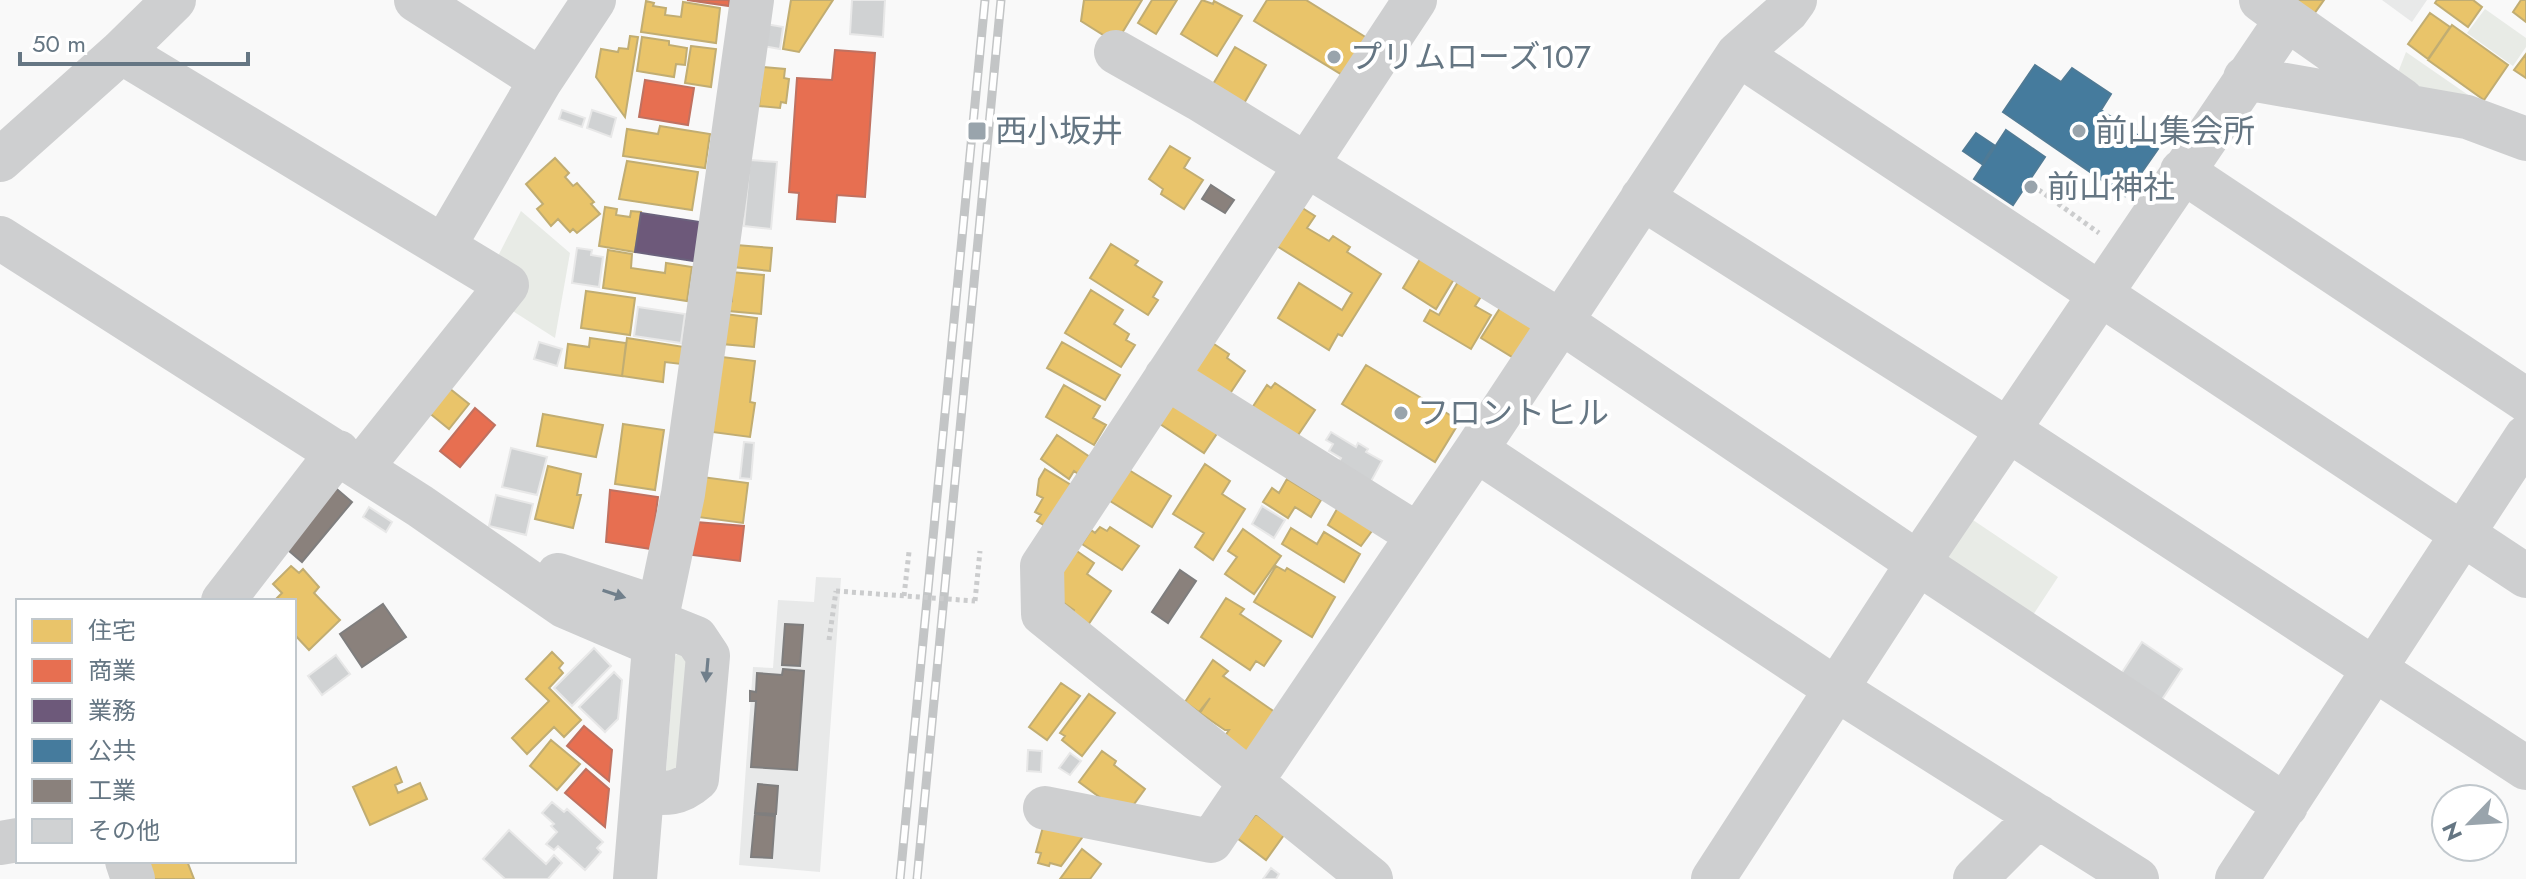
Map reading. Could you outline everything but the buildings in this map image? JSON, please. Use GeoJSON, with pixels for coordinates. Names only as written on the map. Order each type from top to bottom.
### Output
{"type":"FeatureCollection","features":[{"type":"Feature","properties":{"kind":"street"},"geometry":{"type":"LineString","coordinates":[[416,0],[541,80]]}},
{"type":"Feature","properties":{"kind":"street"},"geometry":{"type":"LineString","coordinates":[[444,246],[541,80],[594,0]]}},
{"type":"Feature","properties":{"kind":"street"},"geometry":{"type":"LineString","coordinates":[[657,625],[683,494],[752,0]]}},
{"type":"Feature","properties":{"kind":"street"},"geometry":{"type":"LineString","coordinates":[[1371,879],[1043,614],[1042,566],[1415,0]]}},
{"type":"Feature","properties":{"kind":"street"},"geometry":{"type":"LineString","coordinates":[[1045,808],[1211,841],[1476,450],[1738,54],[1783,4]]}},
{"type":"Feature","properties":{"kind":"street"},"geometry":{"type":"LineString","coordinates":[[0,160],[121,52],[156,6]]}},
{"type":"Feature","properties":{"kind":"street"},"geometry":{"type":"LineString","coordinates":[[1713,879],[1918,563],[2245,78],[2274,10],[2414,108]]}},
{"type":"Feature","properties":{"kind":"street"},"geometry":{"type":"LineString","coordinates":[[121,52],[507,285],[225,599]]}},
{"type":"Feature","properties":{"kind":"street"},"geometry":{"type":"LineString","coordinates":[[1116,52],[1199,99],[1560,321],[2286,806]]}},
{"type":"Feature","properties":{"kind":"street"},"geometry":{"type":"LineString","coordinates":[[1738,54],[2526,576]]}},
{"type":"Feature","properties":{"kind":"street"},"geometry":{"type":"LineString","coordinates":[[2245,78],[2467,117],[2526,139]]}},
{"type":"Feature","properties":{"kind":"street"},"geometry":{"type":"LineString","coordinates":[[2467,117],[2489,105],[2526,104]]}},
{"type":"Feature","properties":{"kind":"street"},"geometry":{"type":"LineString","coordinates":[[2182,171],[2526,400]]}},
{"type":"Feature","properties":{"kind":"street"},"geometry":{"type":"LineString","coordinates":[[1642,198],[2008,430],[2526,768]]}},
{"type":"Feature","properties":{"kind":"street"},"geometry":{"type":"LineString","coordinates":[[0,238],[488,550],[657,625],[696,638],[708,656],[697,779],[684,790],[670,795],[643,792],[635,879]]}},
{"type":"Feature","properties":{"kind":"street"},"geometry":{"type":"LineString","coordinates":[[1166,377],[1418,535]]}},
{"type":"Feature","properties":{"kind":"street"},"geometry":{"type":"LineString","coordinates":[[2237,879],[2526,437]]}},
{"type":"Feature","properties":{"kind":"street"},"geometry":{"type":"LineString","coordinates":[[1476,450],[1836,689],[2137,879]]}},
{"type":"Feature","properties":{"kind":"street"},"geometry":{"type":"LineString","coordinates":[[1975,879],[2038,816]]}},
{"type":"Feature","properties":{"kind":"street"},"geometry":{"type":"LineString","coordinates":[[0,870],[4,879]]}},
{"type":"Feature","properties":{"kind":"path"},"geometry":{"type":"LineString","coordinates":[[2032,185],[2100,234]]}},
{"type":"Feature","properties":{"kind":"path"},"geometry":{"type":"LineString","coordinates":[[829,640],[836,591],[975,601],[980,551]]}},
{"type":"Feature","properties":{"kind":"path"},"geometry":{"type":"LineString","coordinates":[[904,596],[909,552]]}},
{"type":"Feature","properties":{"kind":"shaded area"},"geometry":{"type":"Polygon","coordinates":[[[2382,0],[2427,0],[2412,22],[2382,0]]]}},
{"type":"Feature","properties":{"kind":"shaded area"},"geometry":{"type":"Polygon","coordinates":[[[2485,9],[2526,38],[2526,47],[2513,66],[2467,33],[2485,9]]]}},
{"type":"Feature","properties":{"kind":"shaded area"},"geometry":{"type":"Polygon","coordinates":[[[2406,52],[2474,99],[2461,109],[2395,80],[2406,52]]]}},
{"type":"Feature","properties":{"kind":"shaded area"},"geometry":{"type":"Polygon","coordinates":[[[521,211],[570,253],[555,338],[508,308],[529,284],[496,260],[521,211]]]}},
{"type":"Feature","properties":{"kind":"shaded area"},"geometry":{"type":"Polygon","coordinates":[[[1970,518],[2058,577],[2027,624],[1945,556],[1970,518]]]}},
{"type":"Feature","properties":{"kind":"shaded area"},"geometry":{"type":"Polygon","coordinates":[[[816,577],[841,578],[820,872],[739,865],[753,667],[773,668],[778,600],[814,602],[816,577]]]}},
{"type":"Feature","properties":{"kind":"shaded area"},"geometry":{"type":"Polygon","coordinates":[[[678,652],[688,653],[678,770],[666,771],[675,657],[678,652]]]}},
{"type":"Feature","properties":{"kind":"railway"},"geometry":{"type":"LineString","coordinates":[[900,879],[985,0]]}},
{"type":"Feature","properties":{"kind":"railway"},"geometry":{"type":"LineString","coordinates":[[917,879],[1001,0]]}},
{"type":"Feature","properties":{"kind":"place","name":"プリムローズ107"},"geometry":{"type":"Point","coordinates":[1334,57]}},
{"type":"Feature","properties":{"kind":"place","name":"西小坂井"},"geometry":{"type":"Point","coordinates":[977,131]}},
{"type":"Feature","properties":{"kind":"place","name":"前山集会所"},"geometry":{"type":"Point","coordinates":[2079,131]}},
{"type":"Feature","properties":{"kind":"place","name":"前山神社"},"geometry":{"type":"Point","coordinates":[2031,187]}},
{"type":"Feature","properties":{"kind":"place","name":"フロントヒル"},"geometry":{"type":"Point","coordinates":[1401,413]}}]}
